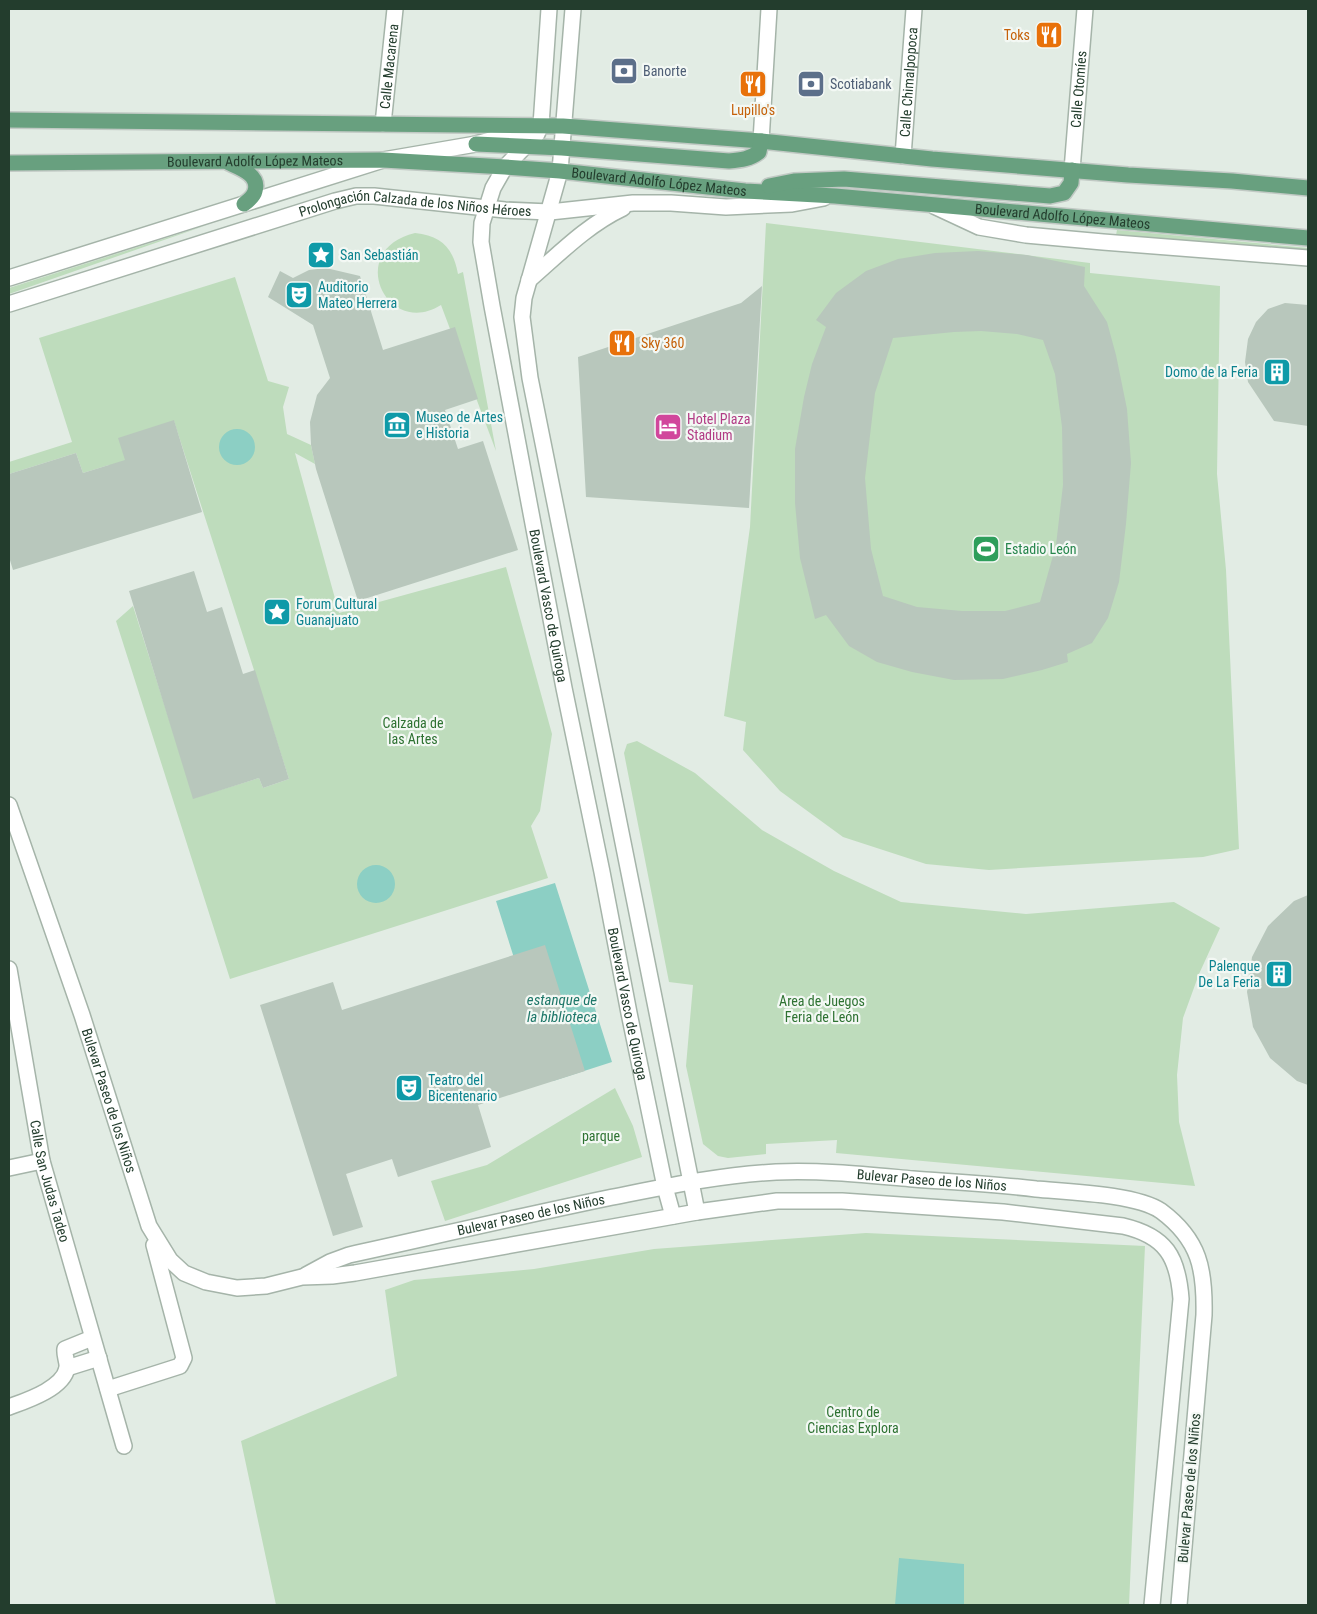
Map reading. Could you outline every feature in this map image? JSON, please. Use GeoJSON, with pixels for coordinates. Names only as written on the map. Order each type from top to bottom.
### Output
{"type":"FeatureCollection","features":[{"type":"Feature","properties":{"kind":"main road"},"geometry":{"type":"LineString","coordinates":[[9,120],[563,126],[903,156],[1308,188]]}},
{"type":"Feature","properties":{"kind":"main road"},"geometry":{"type":"LineString","coordinates":[[476,144],[562,148],[729,161],[752,157],[759,152],[761,142]]}},
{"type":"Feature","properties":{"kind":"main road","name":"Boulevard Adolfo López Mateos"},"geometry":{"type":"LineString","coordinates":[[9,163],[383,160],[506,167],[745,191],[835,196],[1308,238]]}},
{"type":"Feature","properties":{"kind":"main road"},"geometry":{"type":"LineString","coordinates":[[223,161],[245,170],[255,184],[255,191],[244,204]]}},
{"type":"Feature","properties":{"kind":"main road"},"geometry":{"type":"LineString","coordinates":[[745,191],[794,181],[844,179],[1050,196],[1064,193],[1071,183],[1072,170]]}},
{"type":"Feature","properties":{"kind":"street","name":"Calle Macarena"},"geometry":{"type":"LineString","coordinates":[[383,124],[395,9]]}},
{"type":"Feature","properties":{"kind":"street"},"geometry":{"type":"LineString","coordinates":[[541,126],[549,9]]}},
{"type":"Feature","properties":{"kind":"street","name":"Boulevard Vasco de Quiroga"},"geometry":{"type":"LineString","coordinates":[[573,9],[560,171],[550,212],[524,298],[522,317],[530,378],[697,1212]]}},
{"type":"Feature","properties":{"kind":"street"},"geometry":{"type":"LineString","coordinates":[[761,142],[769,9]]}},
{"type":"Feature","properties":{"kind":"street","name":"Calle Chimalpopoca"},"geometry":{"type":"LineString","coordinates":[[903,156],[914,9]]}},
{"type":"Feature","properties":{"kind":"street","name":"Calle Otomíes"},"geometry":{"type":"LineString","coordinates":[[1072,170],[1085,9]]}},
{"type":"Feature","properties":{"kind":"street","name":"Prolongación Calzada de los Niños Héroes"},"geometry":{"type":"LineString","coordinates":[[9,278],[383,160],[476,144],[541,126]]}},
{"type":"Feature","properties":{"kind":"street","name":"Boulevard Vasco de Quiroga"},"geometry":{"type":"LineString","coordinates":[[541,126],[506,167],[493,188],[482,223],[481,242],[564,688],[602,872],[628,1013],[672,1216]]}},
{"type":"Feature","properties":{"kind":"street","name":"Prolongación Calzada de los Niños Héroes"},"geometry":{"type":"LineString","coordinates":[[9,304],[356,196],[394,197],[527,212],[550,212],[633,203],[671,203],[726,207],[792,204],[835,196]]}},
{"type":"Feature","properties":{"kind":"street"},"geometry":{"type":"LineString","coordinates":[[529,280],[580,235],[606,216],[633,203]]}},
{"type":"Feature","properties":{"kind":"street"},"geometry":{"type":"LineString","coordinates":[[932,205],[979,227],[1026,235],[1308,258]]}},
{"type":"Feature","properties":{"kind":"street","name":"Bulevar Paseo de los Niños"},"geometry":{"type":"LineString","coordinates":[[9,805],[82,1015],[148,1226],[170,1260],[184,1273],[206,1282],[237,1288],[266,1286],[302,1277],[354,1274],[672,1216],[777,1201],[842,1201],[1004,1212],[1141,1230],[1155,1239],[1168,1251],[1176,1265],[1180,1281],[1181,1299],[1152,1605]]}},
{"type":"Feature","properties":{"kind":"street","name":"Calle San Judas Tadeo"},"geometry":{"type":"LineString","coordinates":[[9,969],[42,1161],[124,1446]]}},
{"type":"Feature","properties":{"kind":"street"},"geometry":{"type":"LineString","coordinates":[[9,1168],[42,1161]]}},
{"type":"Feature","properties":{"kind":"street","name":"Bulevar Paseo de los Niños"},"geometry":{"type":"LineString","coordinates":[[302,1277],[330,1262],[349,1255],[513,1217],[691,1182],[775,1172],[820,1171],[1008,1186],[1116,1197],[1136,1201],[1159,1210],[1174,1222],[1190,1241],[1200,1262],[1205,1286],[1178,1605]]}},
{"type":"Feature","properties":{"kind":"street"},"geometry":{"type":"LineString","coordinates":[[108,1389],[180,1366],[184,1358],[162,1270],[148,1226]]}},
{"type":"Feature","properties":{"kind":"street"},"geometry":{"type":"LineString","coordinates":[[9,1407],[31,1399],[50,1389],[61,1379],[67,1368],[65,1349],[92,1338]]}},
{"type":"Feature","properties":{"kind":"street"},"geometry":{"type":"LineString","coordinates":[[67,1368],[99,1358]]}},
{"type":"Feature","properties":{"kind":"green space","name":"Estadio León"},"geometry":{"type":"Polygon","coordinates":[[[766,223],[1090,263],[1090,273],[1220,286],[1217,474],[1226,570],[1239,849],[1203,857],[989,870],[926,864],[843,837],[780,791],[743,750],[746,722],[724,716],[750,527],[766,223]]]}},
{"type":"Feature","properties":{"kind":"green space"},"geometry":{"type":"Polygon","coordinates":[[[207,225],[9,294],[9,288],[207,225]]]}},
{"type":"Feature","properties":{"kind":"green space"},"geometry":{"type":"Polygon","coordinates":[[[1117,230],[1308,248],[1308,253],[1116,235],[1117,230]]]}},
{"type":"Feature","properties":{"kind":"green space"},"geometry":{"type":"Polygon","coordinates":[[[415,233],[432,237],[444,244],[453,257],[458,274],[463,272],[496,451],[441,305],[421,312],[404,310],[390,302],[381,288],[378,272],[382,256],[394,242],[415,233]]]}},
{"type":"Feature","properties":{"kind":"green space","name":"Calzada de las Artes"},"geometry":{"type":"Polygon","coordinates":[[[235,277],[268,381],[289,387],[283,407],[287,434],[311,445],[315,464],[295,453],[339,613],[506,567],[552,734],[540,811],[531,826],[548,878],[230,979],[116,621],[133,606],[194,798],[259,778],[263,788],[289,779],[174,421],[131,477],[115,482],[109,465],[83,473],[76,453],[9,474],[9,462],[72,442],[39,338],[235,277]]]}},
{"type":"Feature","properties":{"kind":"green space","name":"Area de Juegos Feria de León"},"geometry":{"type":"Polygon","coordinates":[[[637,741],[695,773],[762,830],[834,871],[901,902],[1026,914],[1174,902],[1220,928],[1199,974],[1183,1018],[1177,1075],[1179,1122],[1195,1186],[836,1153],[837,1140],[766,1144],[766,1154],[728,1158],[718,1156],[703,1144],[686,1066],[693,985],[669,982],[624,753],[627,744],[637,741]]]}},
{"type":"Feature","properties":{"kind":"green space","name":"parque"},"geometry":{"type":"Polygon","coordinates":[[[615,1088],[633,1126],[642,1157],[445,1221],[431,1181],[487,1165],[615,1088]]]}},
{"type":"Feature","properties":{"kind":"green space","name":"Centro de Ciencias Explora"},"geometry":{"type":"Polygon","coordinates":[[[866,1233],[1145,1246],[1129,1605],[276,1605],[241,1441],[397,1376],[385,1290],[414,1280],[534,1269],[654,1249],[866,1233]]]}},
{"type":"Feature","properties":{"kind":"water"},"geometry":{"type":"Polygon","coordinates":[[[237,429],[244,430],[250,434],[254,440],[254,454],[250,460],[244,464],[237,465],[230,464],[224,460],[220,454],[219,447],[220,440],[224,434],[230,430],[237,429]]]}},
{"type":"Feature","properties":{"kind":"water"},"geometry":{"type":"Polygon","coordinates":[[[376,865],[389,871],[395,884],[389,897],[376,903],[363,897],[357,884],[363,871],[376,865]]]}},
{"type":"Feature","properties":{"kind":"water","name":"estanque de la biblioteca"},"geometry":{"type":"Polygon","coordinates":[[[555,883],[612,1062],[553,1081],[496,901],[555,883]]]}},
{"type":"Feature","properties":{"kind":"water"},"geometry":{"type":"Polygon","coordinates":[[[899,1558],[964,1564],[964,1605],[895,1605],[899,1558]]]}},
{"type":"Feature","properties":{"kind":"building"},"geometry":{"type":"Polygon","coordinates":[[[978,251],[1027,255],[1085,267],[1084,286],[1107,322],[1127,409],[1131,463],[1126,524],[1119,582],[1108,618],[1092,643],[1067,654],[1068,662],[1003,679],[954,680],[912,672],[877,662],[849,646],[826,615],[815,619],[800,558],[795,503],[795,449],[812,364],[826,327],[816,320],[836,293],[866,271],[898,259],[935,253],[978,251]],[[981,331],[893,338],[875,393],[865,478],[871,549],[883,596],[917,607],[962,611],[1005,611],[1040,602],[1056,545],[1063,485],[1062,427],[1055,374],[1043,340],[1017,334],[981,331]]]}},
{"type":"Feature","properties":{"kind":"building","name":"Museo de Artes e Historia"},"geometry":{"type":"Polygon","coordinates":[[[326,268],[360,276],[383,350],[455,327],[478,399],[445,410],[458,449],[483,441],[518,550],[358,601],[316,469],[311,445],[310,422],[317,395],[330,378],[313,325],[268,297],[280,271],[293,278],[309,270],[326,268]]]}},
{"type":"Feature","properties":{"kind":"building","name":"Hotel Plaza Stadium"},"geometry":{"type":"Polygon","coordinates":[[[762,286],[749,508],[586,497],[578,357],[741,303],[762,286]]]}},
{"type":"Feature","properties":{"kind":"building","name":"Domo de la Feria"},"geometry":{"type":"Polygon","coordinates":[[[1285,303],[1308,305],[1308,426],[1274,421],[1248,382],[1245,362],[1248,339],[1256,322],[1268,309],[1285,303]]]}},
{"type":"Feature","properties":{"kind":"building"},"geometry":{"type":"Polygon","coordinates":[[[174,420],[202,512],[13,570],[9,557],[9,474],[76,453],[83,473],[125,460],[118,438],[174,420]]]}},
{"type":"Feature","properties":{"kind":"building"},"geometry":{"type":"Polygon","coordinates":[[[194,571],[207,612],[222,607],[243,674],[255,670],[289,779],[263,788],[259,778],[193,799],[129,591],[194,571]]]}},
{"type":"Feature","properties":{"kind":"building","name":"Palenque De La Feria"},"geometry":{"type":"Polygon","coordinates":[[[1308,895],[1308,1085],[1297,1081],[1270,1058],[1253,1027],[1247,992],[1252,957],[1268,926],[1294,901],[1308,895]]]}},
{"type":"Feature","properties":{"kind":"building","name":"Teatro del Bicentenario"},"geometry":{"type":"Polygon","coordinates":[[[545,945],[585,1071],[478,1105],[491,1147],[398,1177],[392,1159],[346,1174],[363,1227],[333,1236],[260,1005],[333,982],[342,1010],[545,945]]]}},
{"type":"Feature","properties":{"kind":"place","name":"Toks"},"geometry":{"type":"Point","coordinates":[1049,35]}},
{"type":"Feature","properties":{"kind":"place","name":"Banorte"},"geometry":{"type":"Point","coordinates":[624,71]}},
{"type":"Feature","properties":{"kind":"place","name":"Lupillo's"},"geometry":{"type":"Point","coordinates":[753,84]}},
{"type":"Feature","properties":{"kind":"place","name":"Scotiabank"},"geometry":{"type":"Point","coordinates":[811,84]}},
{"type":"Feature","properties":{"kind":"place","name":"San Sebastián"},"geometry":{"type":"Point","coordinates":[321,255]}},
{"type":"Feature","properties":{"kind":"place","name":"Auditorio Mateo Herrera"},"geometry":{"type":"Point","coordinates":[299,295]}},
{"type":"Feature","properties":{"kind":"place","name":"Sky 360"},"geometry":{"type":"Point","coordinates":[622,343]}},
{"type":"Feature","properties":{"kind":"place","name":"Domo de la Feria"},"geometry":{"type":"Point","coordinates":[1277,372]}},
{"type":"Feature","properties":{"kind":"place","name":"Museo de Artes e Historia"},"geometry":{"type":"Point","coordinates":[397,425]}},
{"type":"Feature","properties":{"kind":"place","name":"Hotel Plaza Stadium"},"geometry":{"type":"Point","coordinates":[668,427]}},
{"type":"Feature","properties":{"kind":"place","name":"Estadio León"},"geometry":{"type":"Point","coordinates":[986,549]}},
{"type":"Feature","properties":{"kind":"place","name":"Forum Cultural Guanajuato"},"geometry":{"type":"Point","coordinates":[277,612]}},
{"type":"Feature","properties":{"kind":"place","name":"Palenque De La Feria"},"geometry":{"type":"Point","coordinates":[1279,974]}},
{"type":"Feature","properties":{"kind":"place","name":"Teatro del Bicentenario"},"geometry":{"type":"Point","coordinates":[409,1088]}}]}
